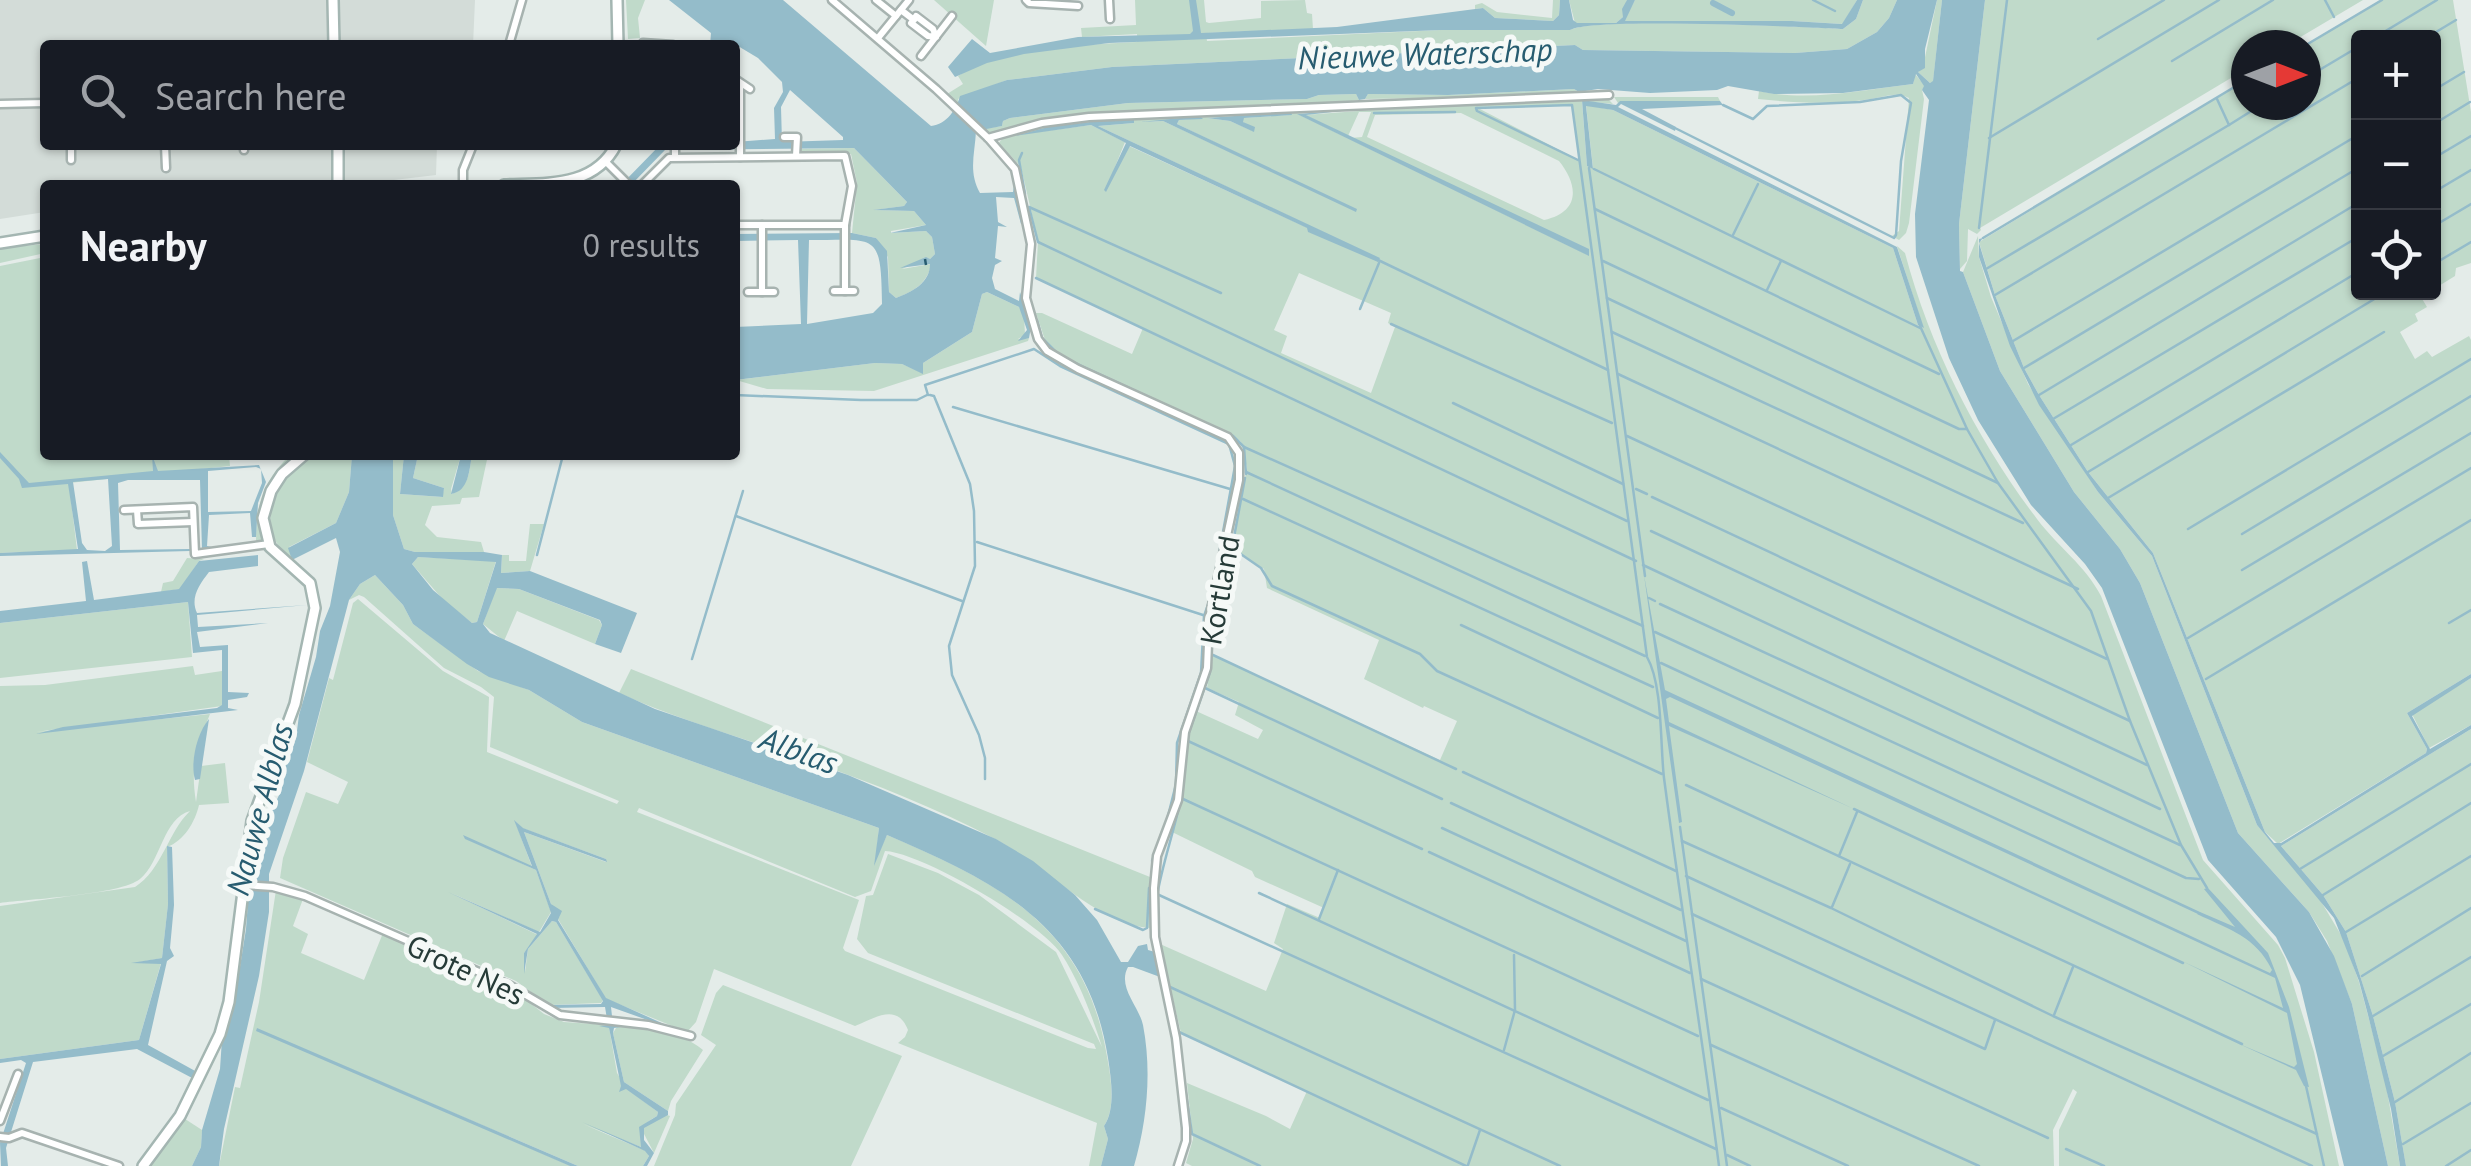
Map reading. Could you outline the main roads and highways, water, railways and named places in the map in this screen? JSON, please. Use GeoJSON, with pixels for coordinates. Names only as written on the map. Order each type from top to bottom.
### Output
{"type":"FeatureCollection","features":[{"type":"Feature","properties":{"kind":"water","name":"Nieuwe Waterschap"},"geometry":{"type":"Polygon","coordinates":[[[669,0],[783,0],[931,126],[950,116],[960,96],[1007,80],[1112,67],[1575,45],[1583,50],[1795,53],[1847,49],[1877,32],[1897,0],[1937,0],[1925,49],[1925,68],[1918,72],[1930,83],[1942,0],[1985,0],[1959,224],[1960,271],[2000,371],[2074,492],[2120,549],[2140,583],[2238,833],[2309,912],[2334,956],[2352,1004],[2388,1166],[2344,1166],[2300,985],[2276,937],[2208,860],[2102,588],[2031,505],[1978,420],[1949,358],[1916,257],[1915,214],[1929,100],[1916,74],[1913,84],[1843,93],[1774,94],[1728,86],[1717,90],[1650,93],[1574,89],[1368,94],[1359,100],[1356,94],[1319,95],[1307,99],[1128,103],[1010,118],[1002,126],[976,131],[973,170],[980,193],[1013,192],[1014,185],[1024,224],[1014,198],[996,197],[998,222],[1007,227],[998,226],[995,258],[1002,261],[995,265],[992,278],[995,289],[1019,301],[1020,292],[1031,327],[1029,338],[1018,341],[1027,330],[1019,307],[987,292],[982,294],[972,332],[923,363],[923,374],[902,364],[875,363],[740,379],[740,327],[801,324],[798,240],[740,241],[740,234],[852,233],[876,238],[887,251],[889,292],[896,298],[923,282],[930,264],[900,268],[935,254],[932,237],[926,231],[890,233],[926,225],[914,211],[873,210],[904,206],[907,202],[854,148],[740,149],[740,142],[775,139],[774,108],[783,92],[782,82],[758,58],[740,47],[740,40],[710,40],[711,33],[669,0]],[[790,90],[781,107],[782,142],[843,137],[790,90]],[[809,240],[807,324],[873,313],[882,304],[876,252],[862,241],[809,240]]]}},
{"type":"Feature","properties":{"kind":"water"},"geometry":{"type":"Polygon","coordinates":[[[1189,0],[1196,0],[1201,33],[1337,27],[1483,8],[1495,18],[1553,21],[1559,15],[1560,0],[1569,0],[1577,23],[1616,23],[1623,17],[1627,0],[1635,0],[1625,21],[1842,24],[1857,0],[1863,0],[1856,19],[1843,29],[1616,24],[1570,30],[1441,30],[1109,43],[1024,54],[987,63],[955,77],[948,67],[972,39],[990,53],[1078,37],[1190,34],[1193,31],[1189,0]]]}},
{"type":"Feature","properties":{"kind":"water"},"geometry":{"type":"Polygon","coordinates":[[[1582,100],[1616,105],[1620,101],[1720,101],[1723,105],[1642,109],[1676,127],[1675,131],[1621,104],[1618,107],[1897,247],[1924,328],[1918,325],[1893,248],[1613,110],[1586,106],[1593,169],[1587,166],[1582,100]]]}},
{"type":"Feature","properties":{"kind":"water"},"geometry":{"type":"Polygon","coordinates":[[[1359,109],[1306,115],[1589,249],[1589,256],[1297,114],[1359,109]]]}},
{"type":"Feature","properties":{"kind":"water"},"geometry":{"type":"Polygon","coordinates":[[[1291,112],[1292,115],[1244,118],[1243,122],[1255,127],[1254,132],[1230,121],[1207,118],[1291,112]]]}},
{"type":"Feature","properties":{"kind":"water"},"geometry":{"type":"Polygon","coordinates":[[[1200,116],[1203,119],[1179,120],[1177,124],[1357,209],[1356,212],[1163,121],[1140,122],[1200,116]]]}},
{"type":"Feature","properties":{"kind":"water"},"geometry":{"type":"Polygon","coordinates":[[[1134,120],[1098,126],[1380,258],[1378,262],[1130,146],[1106,192],[1126,143],[1091,125],[1014,136],[1048,127],[1134,120]]]}},
{"type":"Feature","properties":{"kind":"water"},"geometry":{"type":"Polygon","coordinates":[[[655,150],[665,150],[636,180],[626,180],[655,150]]]}},
{"type":"Feature","properties":{"kind":"water"},"geometry":{"type":"Polygon","coordinates":[[[1979,243],[1995,295],[2039,395],[2088,472],[2153,553],[2265,832],[2274,843],[2281,843],[2426,753],[2407,713],[2471,674],[2471,678],[2412,716],[2430,749],[2471,725],[2471,729],[2281,846],[2323,895],[2346,932],[2373,1016],[2395,1102],[2406,1166],[2400,1166],[2391,1109],[2359,981],[2334,918],[2257,825],[2152,556],[2098,492],[2039,405],[2010,346],[1979,257],[1979,243]]]}},
{"type":"Feature","properties":{"kind":"water"},"geometry":{"type":"Polygon","coordinates":[[[0,452],[29,483],[153,471],[152,460],[158,471],[259,465],[261,469],[208,471],[208,512],[251,511],[262,483],[261,470],[266,482],[258,503],[256,537],[252,537],[250,513],[209,515],[207,546],[222,549],[202,550],[200,480],[128,480],[118,483],[120,550],[190,551],[0,556],[78,549],[68,484],[22,488],[0,458],[0,452]],[[108,479],[73,482],[82,543],[87,550],[105,551],[112,546],[108,479]]]}},
{"type":"Feature","properties":{"kind":"water"},"geometry":{"type":"Polygon","coordinates":[[[352,460],[393,460],[393,515],[404,549],[502,555],[501,573],[530,571],[637,613],[621,653],[595,644],[600,620],[519,589],[497,588],[483,624],[490,633],[655,709],[848,775],[996,839],[1033,861],[1075,895],[1097,920],[1121,962],[1128,962],[1138,946],[1147,944],[1148,950],[1155,952],[1160,977],[1133,967],[1128,967],[1125,974],[1127,989],[1143,1025],[1148,1078],[1134,1166],[1101,1166],[1112,1093],[1097,1012],[1080,974],[1058,942],[1032,915],[966,872],[887,835],[874,866],[879,828],[582,722],[529,690],[489,677],[413,624],[403,605],[375,575],[360,584],[349,600],[304,771],[269,874],[269,912],[259,976],[219,1166],[192,1166],[201,1147],[202,1130],[220,1069],[222,1039],[233,1011],[250,874],[296,739],[340,552],[336,538],[292,560],[288,548],[336,523],[349,492],[352,460]],[[418,557],[412,564],[433,590],[472,623],[477,622],[496,562],[418,557]]]}},
{"type":"Feature","properties":{"kind":"water"},"geometry":{"type":"Polygon","coordinates":[[[403,460],[417,460],[413,478],[444,488],[443,497],[400,494],[403,460]]]}},
{"type":"Feature","properties":{"kind":"water"},"geometry":{"type":"Polygon","coordinates":[[[460,460],[471,460],[465,485],[451,494],[460,460]]]}},
{"type":"Feature","properties":{"kind":"water"},"geometry":{"type":"Polygon","coordinates":[[[258,555],[258,566],[209,572],[195,597],[197,613],[307,605],[197,615],[198,627],[268,623],[197,632],[200,647],[228,645],[228,692],[249,693],[247,697],[228,700],[228,708],[238,710],[36,734],[63,727],[217,708],[222,705],[222,650],[193,653],[188,602],[0,623],[0,611],[86,601],[82,562],[87,561],[94,600],[179,589],[199,561],[258,555]]]}},
{"type":"Feature","properties":{"kind":"water"},"geometry":{"type":"Polygon","coordinates":[[[1644,575],[1665,690],[2270,973],[2265,958],[2250,942],[2197,914],[2235,927],[2204,889],[2208,888],[2268,953],[2289,1007],[2309,1087],[2304,1086],[2296,1070],[2237,1043],[2294,1067],[2297,1064],[2287,1013],[2182,961],[2283,1008],[2275,978],[1670,697],[1666,699],[1669,722],[1854,809],[1669,726],[1682,822],[1679,823],[1644,575]]]}},
{"type":"Feature","properties":{"kind":"water"},"geometry":{"type":"Polygon","coordinates":[[[209,719],[200,779],[195,780],[196,748],[209,719]]]}},
{"type":"Feature","properties":{"kind":"water"},"geometry":{"type":"Polygon","coordinates":[[[514,820],[523,828],[606,859],[607,862],[524,832],[551,904],[562,911],[558,920],[606,998],[684,1033],[611,1007],[613,1025],[621,1027],[614,1028],[613,1033],[624,1082],[668,1111],[668,1115],[644,1128],[644,1140],[654,1153],[647,1166],[643,1166],[649,1156],[645,1151],[582,1122],[641,1147],[639,1127],[658,1112],[626,1089],[619,1092],[609,1028],[599,1026],[608,1025],[605,1007],[551,1008],[541,1000],[550,1005],[603,1001],[556,922],[552,921],[528,949],[524,974],[524,953],[537,934],[448,892],[540,932],[551,913],[536,870],[463,835],[532,866],[514,820]]]}},
{"type":"Feature","properties":{"kind":"water"},"geometry":{"type":"Polygon","coordinates":[[[167,846],[172,847],[174,905],[170,948],[174,956],[167,961],[148,1045],[197,1072],[194,1079],[137,1049],[33,1062],[6,1148],[8,1166],[1,1166],[0,1143],[26,1063],[0,1063],[0,1059],[139,1040],[161,964],[131,963],[162,958],[168,904],[167,846]]]}},
{"type":"Feature","properties":{"kind":"water"},"geometry":{"type":"Polygon","coordinates":[[[257,1028],[578,1166],[570,1166],[256,1031],[257,1028]]]}},
{"type":"Feature","properties":{"kind":"waterway"},"geometry":{"type":"LineString","coordinates":[[1813,0],[1835,11]]}},
{"type":"Feature","properties":{"kind":"waterway"},"geometry":{"type":"LineString","coordinates":[[1979,228],[2007,0]]}},
{"type":"Feature","properties":{"kind":"waterway"},"geometry":{"type":"LineString","coordinates":[[2098,39],[2164,0]]}},
{"type":"Feature","properties":{"kind":"waterway"},"geometry":{"type":"LineString","coordinates":[[1989,138],[2219,0]]}},
{"type":"Feature","properties":{"kind":"waterway"},"geometry":{"type":"LineString","coordinates":[[2172,61],[2273,0]]}},
{"type":"Feature","properties":{"kind":"waterway"},"geometry":{"type":"LineString","coordinates":[[2325,0],[2334,17]]}},
{"type":"Feature","properties":{"kind":"waterway"},"geometry":{"type":"LineString","coordinates":[[2321,36],[2382,0]]}},
{"type":"Feature","properties":{"kind":"waterway"},"geometry":{"type":"LineString","coordinates":[[2387,30],[2437,0]]}},
{"type":"Feature","properties":{"kind":"waterway"},"geometry":{"type":"LineString","coordinates":[[1713,3],[1732,13]]}},
{"type":"Feature","properties":{"kind":"waterway"},"geometry":{"type":"LineString","coordinates":[[2439,30],[2456,20]]}},
{"type":"Feature","properties":{"kind":"waterway"},"geometry":{"type":"LineString","coordinates":[[2321,69],[2351,51]]}},
{"type":"Feature","properties":{"kind":"waterway"},"geometry":{"type":"LineString","coordinates":[[2441,86],[2464,72]]}},
{"type":"Feature","properties":{"kind":"waterway"},"geometry":{"type":"LineString","coordinates":[[1995,295],[2351,82]]}},
{"type":"Feature","properties":{"kind":"waterway"},"geometry":{"type":"LineString","coordinates":[[1983,238],[2231,89]]}},
{"type":"Feature","properties":{"kind":"waterway"},"geometry":{"type":"LineString","coordinates":[[1675,128],[1894,238],[1911,103],[1901,95],[1860,102],[1767,106],[1753,119],[1723,105]]}},
{"type":"Feature","properties":{"kind":"waterway"},"geometry":{"type":"LineString","coordinates":[[2217,99],[2229,125],[2237,120]]}},
{"type":"Feature","properties":{"kind":"waterway"},"geometry":{"type":"LineString","coordinates":[[2441,120],[2470,102]]}},
{"type":"Feature","properties":{"kind":"waterway"},"geometry":{"type":"LineString","coordinates":[[1578,160],[1476,108],[1572,105],[1647,657],[1658,699],[1664,778],[1719,1166]]}},
{"type":"Feature","properties":{"kind":"waterway"},"geometry":{"type":"LineString","coordinates":[[1374,113],[1455,112]]}},
{"type":"Feature","properties":{"kind":"waterway"},"geometry":{"type":"LineString","coordinates":[[1986,269],[2229,125]]}},
{"type":"Feature","properties":{"kind":"waterway"},"geometry":{"type":"LineString","coordinates":[[2441,154],[2471,136]]}},
{"type":"Feature","properties":{"kind":"waterway"},"geometry":{"type":"LineString","coordinates":[[2013,341],[2351,139]]}},
{"type":"Feature","properties":{"kind":"waterway"},"geometry":{"type":"LineString","coordinates":[[1022,153],[1019,160],[1025,194]]}},
{"type":"Feature","properties":{"kind":"waterway"},"geometry":{"type":"LineString","coordinates":[[1589,168],[1645,576]]}},
{"type":"Feature","properties":{"kind":"waterway"},"geometry":{"type":"LineString","coordinates":[[1594,169],[1920,328]]}},
{"type":"Feature","properties":{"kind":"waterway"},"geometry":{"type":"LineString","coordinates":[[2441,188],[2471,170]]}},
{"type":"Feature","properties":{"kind":"waterway"},"geometry":{"type":"LineString","coordinates":[[2024,368],[2351,172]]}},
{"type":"Feature","properties":{"kind":"waterway"},"geometry":{"type":"LineString","coordinates":[[1733,235],[1758,184]]}},
{"type":"Feature","properties":{"kind":"waterway"},"geometry":{"type":"LineString","coordinates":[[2441,222],[2471,204]]}},
{"type":"Feature","properties":{"kind":"waterway"},"geometry":{"type":"LineString","coordinates":[[1221,293],[1029,207],[1038,242],[1627,521]]}},
{"type":"Feature","properties":{"kind":"waterway"},"geometry":{"type":"LineString","coordinates":[[2039,395],[2351,207]]}},
{"type":"Feature","properties":{"kind":"waterway"},"geometry":{"type":"LineString","coordinates":[[1595,209],[1939,374]]}},
{"type":"Feature","properties":{"kind":"waterway"},"geometry":{"type":"LineString","coordinates":[[2053,419],[2351,241]]}},
{"type":"Feature","properties":{"kind":"waterway"},"geometry":{"type":"LineString","coordinates":[[2441,260],[2471,242]]}},
{"type":"Feature","properties":{"kind":"waterway"},"geometry":{"type":"LineString","coordinates":[[1376,259],[1608,370]]}},
{"type":"Feature","properties":{"kind":"waterway"},"geometry":{"type":"LineString","coordinates":[[1603,261],[1959,429],[1967,429]]}},
{"type":"Feature","properties":{"kind":"waterway"},"geometry":{"type":"LineString","coordinates":[[1767,290],[1781,261]]}},
{"type":"Feature","properties":{"kind":"waterway"},"geometry":{"type":"LineString","coordinates":[[1360,309],[1379,263]]}},
{"type":"Feature","properties":{"kind":"waterway"},"geometry":{"type":"LineString","coordinates":[[2071,445],[2351,276]]}},
{"type":"Feature","properties":{"kind":"waterway"},"geometry":{"type":"LineString","coordinates":[[1036,278],[1636,561]]}},
{"type":"Feature","properties":{"kind":"waterway"},"geometry":{"type":"LineString","coordinates":[[1607,298],[1998,483]]}},
{"type":"Feature","properties":{"kind":"waterway"},"geometry":{"type":"LineString","coordinates":[[2088,472],[2373,300]]}},
{"type":"Feature","properties":{"kind":"waterway"},"geometry":{"type":"LineString","coordinates":[[1037,320],[1042,338],[1057,353]]}},
{"type":"Feature","properties":{"kind":"waterway"},"geometry":{"type":"LineString","coordinates":[[1391,324],[1612,423]]}},
{"type":"Feature","properties":{"kind":"waterway"},"geometry":{"type":"LineString","coordinates":[[1920,326],[1967,429],[1998,483],[2091,611],[2130,721],[2181,845],[2207,888]]}},
{"type":"Feature","properties":{"kind":"waterway"},"geometry":{"type":"LineString","coordinates":[[1612,332],[2023,523]]}},
{"type":"Feature","properties":{"kind":"waterway"},"geometry":{"type":"LineString","coordinates":[[2108,498],[2384,332]]}},
{"type":"Feature","properties":{"kind":"waterway"},"geometry":{"type":"LineString","coordinates":[[928,395],[925,385],[1034,349],[1060,366],[1229,444],[1235,466],[1213,587]]}},
{"type":"Feature","properties":{"kind":"waterway"},"geometry":{"type":"LineString","coordinates":[[1064,358],[1233,436],[1244,447],[1246,474]]}},
{"type":"Feature","properties":{"kind":"waterway"},"geometry":{"type":"LineString","coordinates":[[2188,529],[2471,359]]}},
{"type":"Feature","properties":{"kind":"waterway"},"geometry":{"type":"LineString","coordinates":[[1618,374],[2078,589]]}},
{"type":"Feature","properties":{"kind":"waterway"},"geometry":{"type":"LineString","coordinates":[[740,395],[917,400],[927,395]]}},
{"type":"Feature","properties":{"kind":"waterway"},"geometry":{"type":"LineString","coordinates":[[930,395],[934,396],[970,484],[974,511],[975,566],[949,646],[952,675],[979,735],[985,779]]}},
{"type":"Feature","properties":{"kind":"waterway"},"geometry":{"type":"LineString","coordinates":[[2242,534],[2471,396]]}},
{"type":"Feature","properties":{"kind":"waterway"},"geometry":{"type":"LineString","coordinates":[[1453,403],[1623,484]]}},
{"type":"Feature","properties":{"kind":"waterway"},"geometry":{"type":"LineString","coordinates":[[953,407],[1230,489]]}},
{"type":"Feature","properties":{"kind":"waterway"},"geometry":{"type":"LineString","coordinates":[[2242,570],[2471,433]]}},
{"type":"Feature","properties":{"kind":"waterway"},"geometry":{"type":"LineString","coordinates":[[1627,436],[2107,659]]}},
{"type":"Feature","properties":{"kind":"waterway"},"geometry":{"type":"LineString","coordinates":[[1244,447],[1643,626]]}},
{"type":"Feature","properties":{"kind":"waterway"},"geometry":{"type":"LineString","coordinates":[[537,555],[562,460]]}},
{"type":"Feature","properties":{"kind":"waterway"},"geometry":{"type":"LineString","coordinates":[[2188,638],[2471,468]]}},
{"type":"Feature","properties":{"kind":"waterway"},"geometry":{"type":"LineString","coordinates":[[1246,472],[1645,656]]}},
{"type":"Feature","properties":{"kind":"waterway"},"geometry":{"type":"LineString","coordinates":[[1245,478],[1232,548],[1261,568],[1272,586],[1420,654],[1437,671],[1662,774]]}},
{"type":"Feature","properties":{"kind":"waterway"},"geometry":{"type":"LineString","coordinates":[[1636,489],[1647,494]]}},
{"type":"Feature","properties":{"kind":"waterway"},"geometry":{"type":"LineString","coordinates":[[692,659],[743,491]]}},
{"type":"Feature","properties":{"kind":"waterway"},"geometry":{"type":"LineString","coordinates":[[1652,497],[2130,721]]}},
{"type":"Feature","properties":{"kind":"waterway"},"geometry":{"type":"LineString","coordinates":[[1243,499],[1653,687]]}},
{"type":"Feature","properties":{"kind":"waterway"},"geometry":{"type":"LineString","coordinates":[[736,516],[962,601]]}},
{"type":"Feature","properties":{"kind":"waterway"},"geometry":{"type":"LineString","coordinates":[[2206,679],[2471,520]]}},
{"type":"Feature","properties":{"kind":"waterway"},"geometry":{"type":"LineString","coordinates":[[1651,531],[2147,765]]}},
{"type":"Feature","properties":{"kind":"waterway"},"geometry":{"type":"LineString","coordinates":[[977,542],[1203,615]]}},
{"type":"Feature","properties":{"kind":"waterway"},"geometry":{"type":"LineString","coordinates":[[1643,565],[2160,809]]}},
{"type":"Feature","properties":{"kind":"waterway"},"geometry":{"type":"LineString","coordinates":[[1188,735],[1210,672],[1213,622],[1223,589]]}},
{"type":"Feature","properties":{"kind":"waterway"},"geometry":{"type":"LineString","coordinates":[[1649,598],[1655,601]]}},
{"type":"Feature","properties":{"kind":"waterway"},"geometry":{"type":"LineString","coordinates":[[1167,820],[1176,784],[1177,743],[1201,673],[1204,616],[1210,599]]}},
{"type":"Feature","properties":{"kind":"waterway"},"geometry":{"type":"LineString","coordinates":[[1660,604],[2180,845]]}},
{"type":"Feature","properties":{"kind":"waterway"},"geometry":{"type":"LineString","coordinates":[[2449,623],[2471,610]]}},
{"type":"Feature","properties":{"kind":"waterway"},"geometry":{"type":"LineString","coordinates":[[1461,625],[1658,718]]}},
{"type":"Feature","properties":{"kind":"waterway"},"geometry":{"type":"LineString","coordinates":[[1655,632],[2186,878],[2199,879]]}},
{"type":"Feature","properties":{"kind":"waterway"},"geometry":{"type":"LineString","coordinates":[[1213,655],[1456,769]]}},
{"type":"Feature","properties":{"kind":"waterway"},"geometry":{"type":"LineString","coordinates":[[1661,663],[2199,913]]}},
{"type":"Feature","properties":{"kind":"waterway"},"geometry":{"type":"LineString","coordinates":[[1205,688],[1442,799]]}},
{"type":"Feature","properties":{"kind":"waterway"},"geometry":{"type":"LineString","coordinates":[[1188,741],[1422,849]]}},
{"type":"Feature","properties":{"kind":"waterway"},"geometry":{"type":"LineString","coordinates":[[2300,869],[2471,764]]}},
{"type":"Feature","properties":{"kind":"waterway"},"geometry":{"type":"LineString","coordinates":[[1463,772],[1676,871]]}},
{"type":"Feature","properties":{"kind":"waterway"},"geometry":{"type":"LineString","coordinates":[[1157,896],[1184,773]]}},
{"type":"Feature","properties":{"kind":"waterway"},"geometry":{"type":"LineString","coordinates":[[1686,785],[2242,1044]]}},
{"type":"Feature","properties":{"kind":"waterway"},"geometry":{"type":"LineString","coordinates":[[1183,799],[1698,1036]]}},
{"type":"Feature","properties":{"kind":"waterway"},"geometry":{"type":"LineString","coordinates":[[1451,803],[1681,910]]}},
{"type":"Feature","properties":{"kind":"waterway"},"geometry":{"type":"LineString","coordinates":[[2323,895],[2471,803]]}},
{"type":"Feature","properties":{"kind":"waterway"},"geometry":{"type":"LineString","coordinates":[[1854,809],[2183,963]]}},
{"type":"Feature","properties":{"kind":"waterway"},"geometry":{"type":"LineString","coordinates":[[1839,856],[1857,812]]}},
{"type":"Feature","properties":{"kind":"waterway"},"geometry":{"type":"LineString","coordinates":[[1680,827],[1727,1166]]}},
{"type":"Feature","properties":{"kind":"waterway"},"geometry":{"type":"LineString","coordinates":[[1442,828],[1686,941]]}},
{"type":"Feature","properties":{"kind":"waterway"},"geometry":{"type":"LineString","coordinates":[[1152,861],[1162,832]]}},
{"type":"Feature","properties":{"kind":"waterway"},"geometry":{"type":"LineString","coordinates":[[1682,841],[2053,1016],[2317,1134]]}},
{"type":"Feature","properties":{"kind":"waterway"},"geometry":{"type":"LineString","coordinates":[[1429,852],[1690,973]]}},
{"type":"Feature","properties":{"kind":"waterway"},"geometry":{"type":"LineString","coordinates":[[2346,932],[2471,856]]}},
{"type":"Feature","properties":{"kind":"waterway"},"geometry":{"type":"LineString","coordinates":[[1832,907],[1850,864]]}},
{"type":"Feature","properties":{"kind":"waterway"},"geometry":{"type":"LineString","coordinates":[[1319,919],[1338,870]]}},
{"type":"Feature","properties":{"kind":"waterway"},"geometry":{"type":"LineString","coordinates":[[1686,876],[2312,1166]]}},
{"type":"Feature","properties":{"kind":"waterway"},"geometry":{"type":"LineString","coordinates":[[1095,909],[1143,930],[1147,928],[1149,888]]}},
{"type":"Feature","properties":{"kind":"waterway"},"geometry":{"type":"LineString","coordinates":[[1259,893],[1708,1100]]}},
{"type":"Feature","properties":{"kind":"waterway"},"geometry":{"type":"LineString","coordinates":[[1159,895],[1716,1149]]}},
{"type":"Feature","properties":{"kind":"waterway"},"geometry":{"type":"LineString","coordinates":[[2362,976],[2471,908]]}},
{"type":"Feature","properties":{"kind":"waterway"},"geometry":{"type":"LineString","coordinates":[[1692,914],[1985,1049],[1995,1020]]}},
{"type":"Feature","properties":{"kind":"waterway"},"geometry":{"type":"LineString","coordinates":[[1504,1050],[1515,1010],[1514,955]]}},
{"type":"Feature","properties":{"kind":"waterway"},"geometry":{"type":"LineString","coordinates":[[2373,1016],[2471,957]]}},
{"type":"Feature","properties":{"kind":"waterway"},"geometry":{"type":"LineString","coordinates":[[2054,1015],[2073,967]]}},
{"type":"Feature","properties":{"kind":"waterway"},"geometry":{"type":"LineString","coordinates":[[1701,979],[2048,1138]]}},
{"type":"Feature","properties":{"kind":"waterway"},"geometry":{"type":"LineString","coordinates":[[1170,987],[1560,1166]]}},
{"type":"Feature","properties":{"kind":"waterway"},"geometry":{"type":"LineString","coordinates":[[2383,1056],[2471,1004]]}},
{"type":"Feature","properties":{"kind":"waterway"},"geometry":{"type":"LineString","coordinates":[[1179,1032],[1466,1166]]}},
{"type":"Feature","properties":{"kind":"waterway"},"geometry":{"type":"LineString","coordinates":[[1711,1045],[1979,1166]]}},
{"type":"Feature","properties":{"kind":"waterway"},"geometry":{"type":"LineString","coordinates":[[2395,1102],[2471,1053]]}},
{"type":"Feature","properties":{"kind":"waterway"},"geometry":{"type":"LineString","coordinates":[[1182,1067],[1192,1134],[1260,1166]]}},
{"type":"Feature","properties":{"kind":"waterway"},"geometry":{"type":"LineString","coordinates":[[2306,1086],[2324,1166]]}},
{"type":"Feature","properties":{"kind":"waterway"},"geometry":{"type":"LineString","coordinates":[[2403,1144],[2471,1103]]}},
{"type":"Feature","properties":{"kind":"waterway"},"geometry":{"type":"LineString","coordinates":[[1721,1108],[1848,1166]]}},
{"type":"Feature","properties":{"kind":"waterway"},"geometry":{"type":"LineString","coordinates":[[1468,1165],[1480,1130]]}},
{"type":"Feature","properties":{"kind":"waterway"},"geometry":{"type":"LineString","coordinates":[[2066,1149],[2104,1166]]}},
{"type":"Feature","properties":{"kind":"waterway"},"geometry":{"type":"LineString","coordinates":[[2446,1166],[2471,1150]]}},
{"type":"Feature","properties":{"kind":"waterway"},"geometry":{"type":"LineString","coordinates":[[1727,1155],[1750,1166]]}},
{"type":"Feature","properties":{"kind":"water label","name":"Alblas"},"geometry":{"type":"Point","coordinates":[799,750]}},
{"type":"Feature","properties":{"kind":"water label","name":"Nauwe Alblas"},"geometry":{"type":"Point","coordinates":[259,809]}}]}
